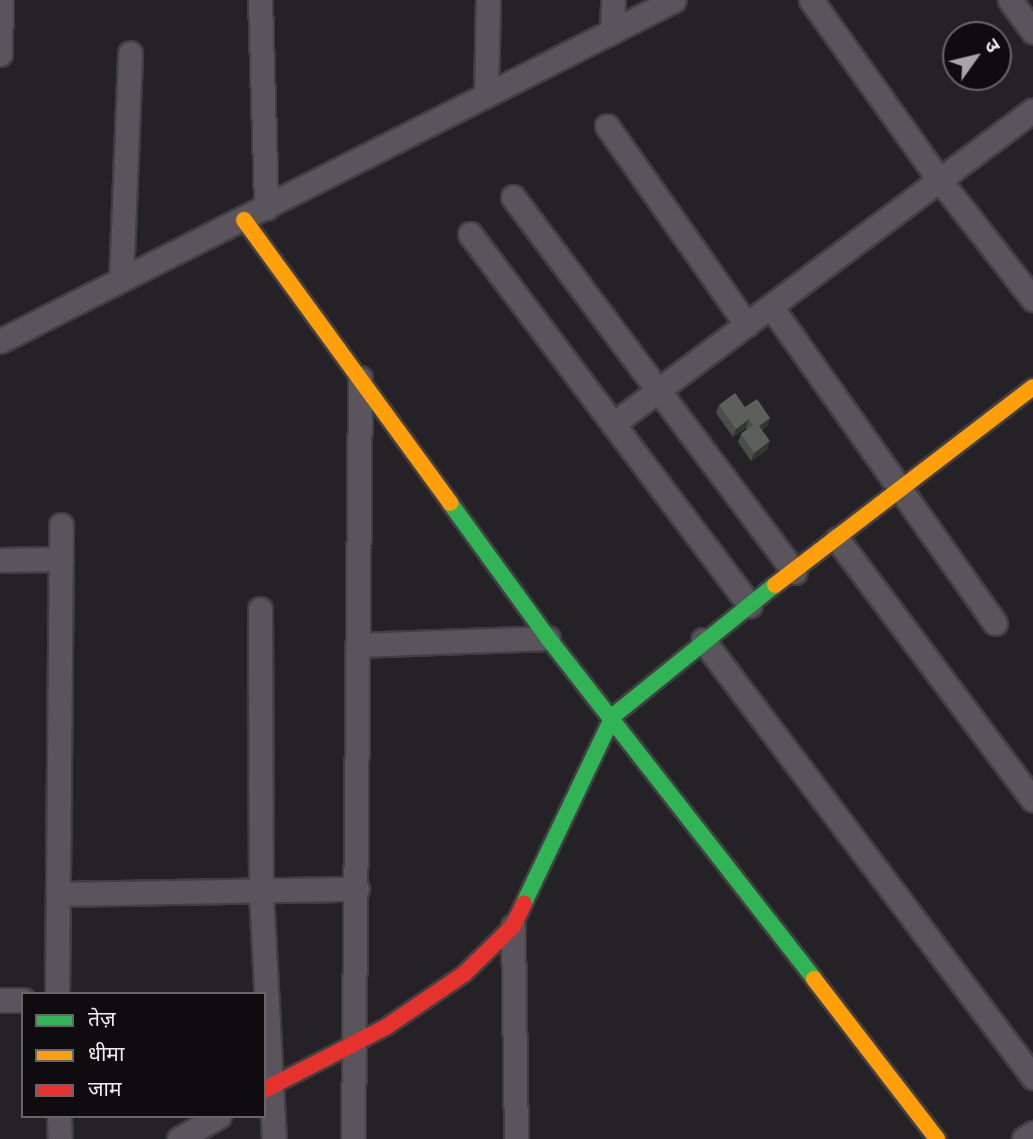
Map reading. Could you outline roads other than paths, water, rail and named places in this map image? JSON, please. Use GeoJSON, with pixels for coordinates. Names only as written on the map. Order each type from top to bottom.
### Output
{"type":"FeatureCollection","features":[{"type":"Feature","properties":{"kind":"street"},"geometry":{"type":"LineString","coordinates":[[0,54],[1,0]]}},
{"type":"Feature","properties":{"kind":"street"},"geometry":{"type":"LineString","coordinates":[[260,0],[266,208]]}},
{"type":"Feature","properties":{"kind":"street"},"geometry":{"type":"LineString","coordinates":[[486,94],[488,0]]}},
{"type":"Feature","properties":{"kind":"street"},"geometry":{"type":"LineString","coordinates":[[612,32],[613,0]]}},
{"type":"Feature","properties":{"kind":"street"},"geometry":{"type":"LineString","coordinates":[[3,338],[244,220],[674,0]]}},
{"type":"Feature","properties":{"kind":"street"},"geometry":{"type":"LineString","coordinates":[[811,0],[938,178],[1033,299]]}},
{"type":"Feature","properties":{"kind":"street"},"geometry":{"type":"LineString","coordinates":[[1010,0],[1033,32]]}},
{"type":"Feature","properties":{"kind":"street"},"geometry":{"type":"LineString","coordinates":[[121,280],[130,53]]}},
{"type":"Feature","properties":{"kind":"street"},"geometry":{"type":"LineString","coordinates":[[613,424],[772,308],[938,178],[1033,110]]}},
{"type":"Feature","properties":{"kind":"street"},"geometry":{"type":"LineString","coordinates":[[607,126],[747,325]]}},
{"type":"Feature","properties":{"kind":"street"},"geometry":{"type":"LineString","coordinates":[[513,198],[795,572]]}},
{"type":"Feature","properties":{"kind":"street"},"geometry":{"type":"LineString","coordinates":[[244,220],[548,638],[613,716],[937,1139]]}},
{"type":"Feature","properties":{"kind":"street"},"geometry":{"type":"LineString","coordinates":[[470,234],[750,605]]}},
{"type":"Feature","properties":{"kind":"street"},"geometry":{"type":"LineString","coordinates":[[772,308],[899,491],[995,622]]}},
{"type":"Feature","properties":{"kind":"street"},"geometry":{"type":"LineString","coordinates":[[353,1139],[360,378]]}},
{"type":"Feature","properties":{"kind":"street"},"geometry":{"type":"LineString","coordinates":[[268,1088],[426,1003],[513,926],[613,716],[703,640],[1033,387]]}},
{"type":"Feature","properties":{"kind":"street"},"geometry":{"type":"LineString","coordinates":[[57,992],[61,525]]}},
{"type":"Feature","properties":{"kind":"street"},"geometry":{"type":"LineString","coordinates":[[837,539],[1033,800]]}},
{"type":"Feature","properties":{"kind":"street"},"geometry":{"type":"LineString","coordinates":[[0,560],[61,559]]}},
{"type":"Feature","properties":{"kind":"street"},"geometry":{"type":"LineString","coordinates":[[260,609],[261,892],[265,992]]}},
{"type":"Feature","properties":{"kind":"street"},"geometry":{"type":"LineString","coordinates":[[357,645],[548,638]]}},
{"type":"Feature","properties":{"kind":"street"},"geometry":{"type":"LineString","coordinates":[[703,640],[1033,1077]]}},
{"type":"Feature","properties":{"kind":"street"},"geometry":{"type":"LineString","coordinates":[[58,894],[357,889]]}},
{"type":"Feature","properties":{"kind":"street"},"geometry":{"type":"LineString","coordinates":[[513,926],[516,1139]]}},
{"type":"Feature","properties":{"kind":"street"},"geometry":{"type":"LineString","coordinates":[[0,1000],[21,1000]]}},
{"type":"Feature","properties":{"kind":"street"},"geometry":{"type":"LineString","coordinates":[[266,1032],[268,1088],[274,1139]]}},
{"type":"Feature","properties":{"kind":"street"},"geometry":{"type":"LineString","coordinates":[[59,1118],[60,1139]]}},
{"type":"Feature","properties":{"kind":"street"},"geometry":{"type":"LineString","coordinates":[[179,1139],[216,1118]]}},
{"type":"Feature","properties":{"kind":"street"},"geometry":{"type":"LineString","coordinates":[[1024,1139],[1033,1132]]}}]}
